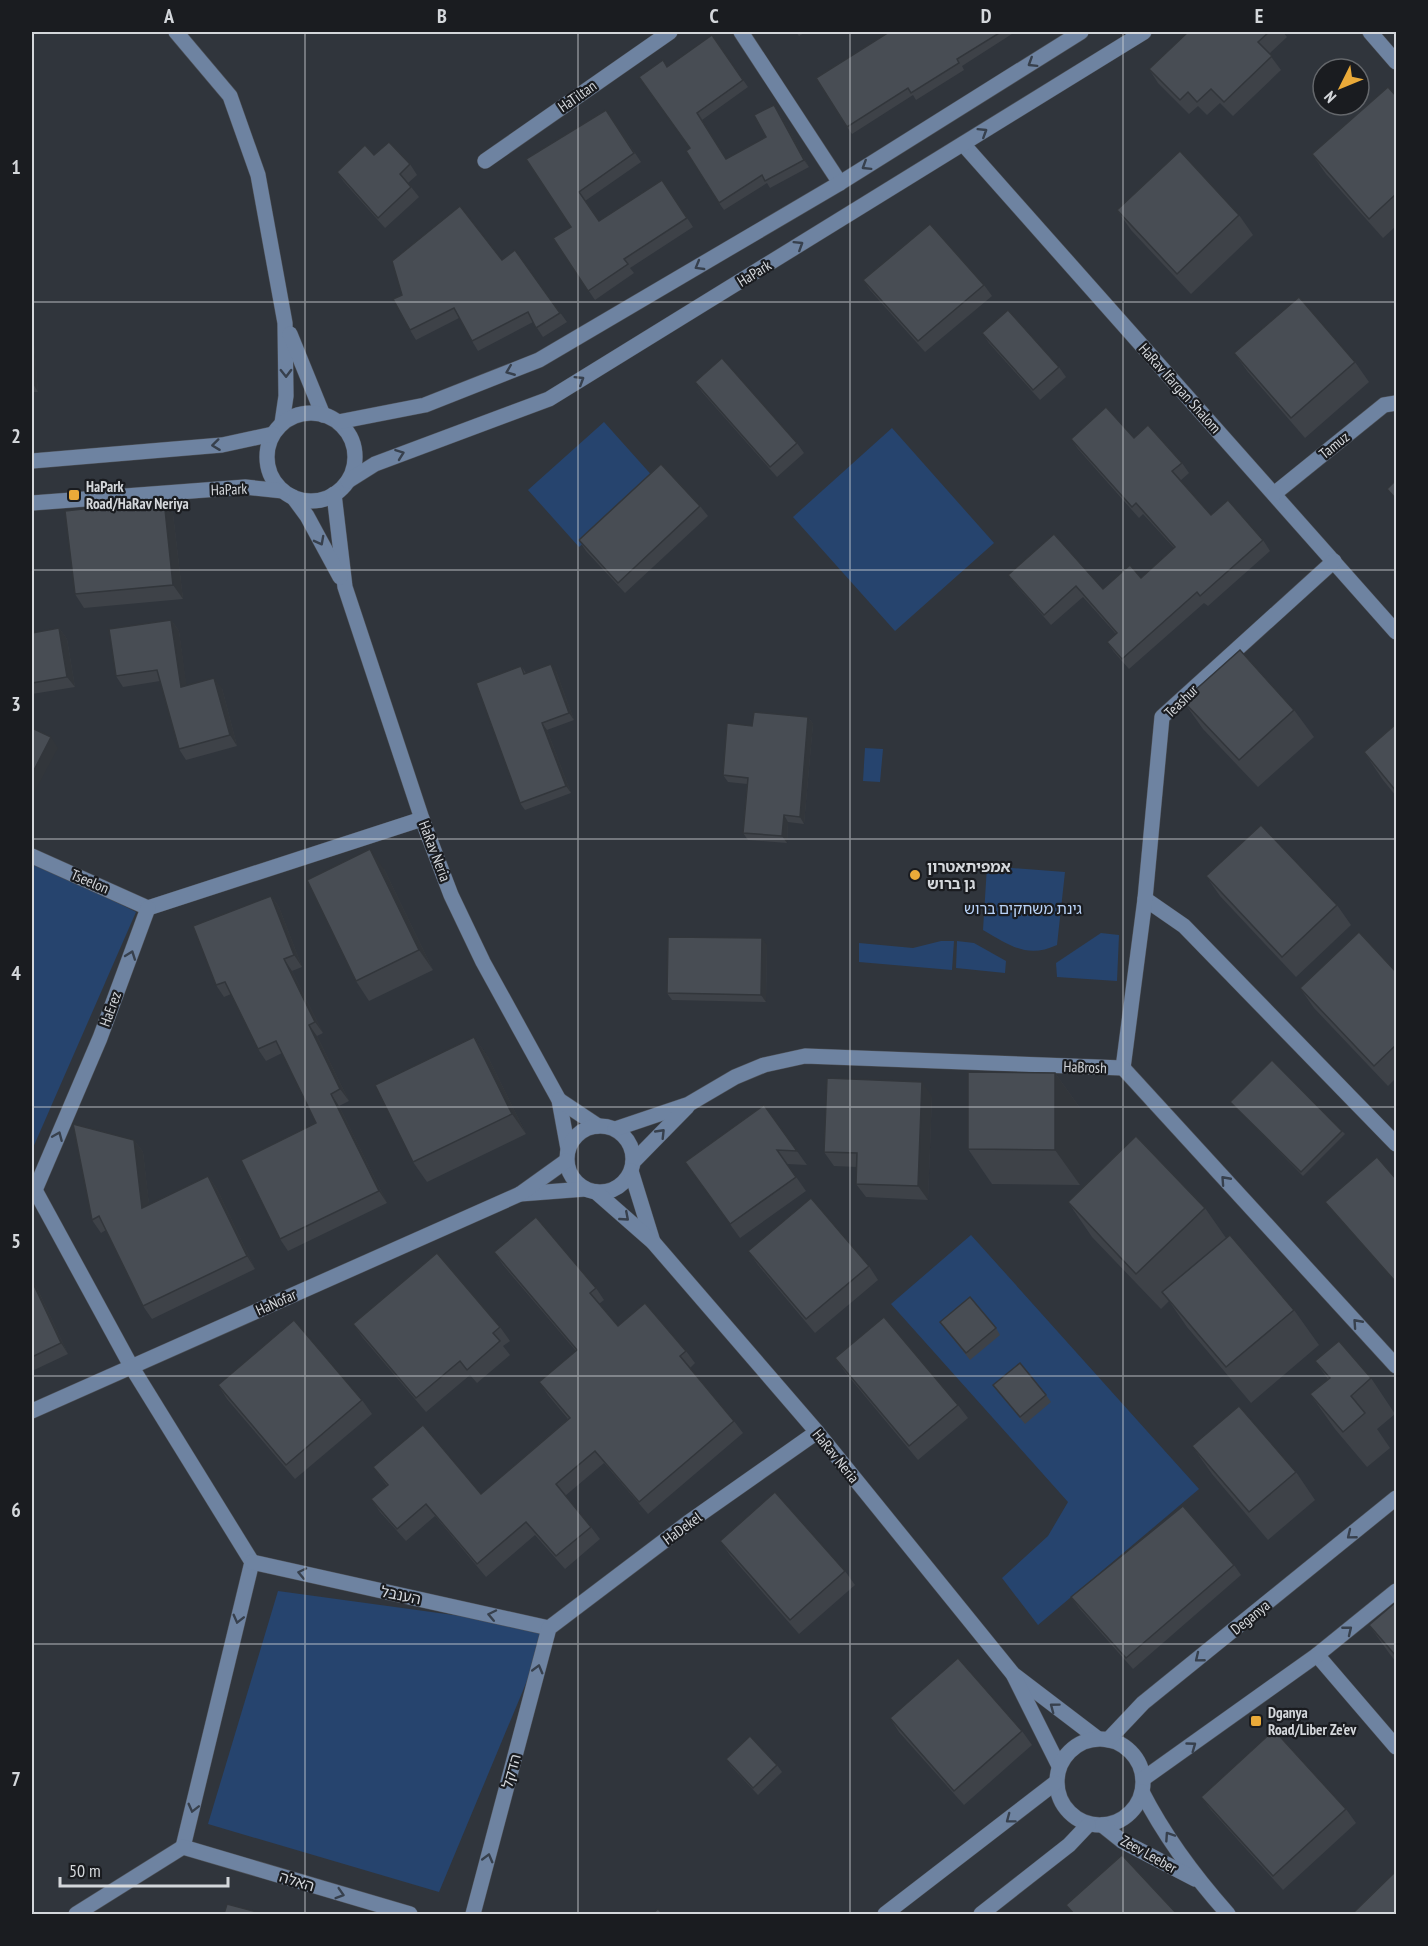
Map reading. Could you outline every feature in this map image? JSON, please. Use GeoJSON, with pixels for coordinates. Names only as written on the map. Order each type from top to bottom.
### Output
{"type":"FeatureCollection","features":[{"type":"Feature","properties":{"kind":"street"},"geometry":{"type":"LineString","coordinates":[[32,461],[222,446],[278,428],[308,413],[323,415],[338,422],[353,444],[354,469],[348,481],[334,494],[315,501],[288,494],[272,476],[267,458],[278,428],[286,396],[285,323],[258,175],[230,96],[176,32]]}},
{"type":"Feature","properties":{"kind":"street","name":"HaTiltan"},"geometry":{"type":"LineString","coordinates":[[485,161],[670,32]]}},
{"type":"Feature","properties":{"kind":"street"},"geometry":{"type":"LineString","coordinates":[[741,32],[840,183]]}},
{"type":"Feature","properties":{"kind":"street"},"geometry":{"type":"LineString","coordinates":[[338,422],[425,405],[539,360],[840,183],[1081,32]]}},
{"type":"Feature","properties":{"kind":"street","name":"HaPark"},"geometry":{"type":"LineString","coordinates":[[348,481],[375,464],[549,399],[1144,32]]}},
{"type":"Feature","properties":{"kind":"street"},"geometry":{"type":"LineString","coordinates":[[1370,32],[1396,62]]}},
{"type":"Feature","properties":{"kind":"street","name":"HaRav Ifargan Shalom"},"geometry":{"type":"LineString","coordinates":[[963,144],[1396,630]]}},
{"type":"Feature","properties":{"kind":"street"},"geometry":{"type":"LineString","coordinates":[[285,323],[311,392],[323,415]]}},
{"type":"Feature","properties":{"kind":"street","name":"Tamuz"},"geometry":{"type":"LineString","coordinates":[[1274,494],[1384,405],[1396,403]]}},
{"type":"Feature","properties":{"kind":"street","name":"HaPark"},"geometry":{"type":"LineString","coordinates":[[32,503],[245,487],[288,494]]}},
{"type":"Feature","properties":{"kind":"street","name":"HaRav Neria"},"geometry":{"type":"LineString","coordinates":[[288,494],[307,516],[345,587],[422,819],[451,895],[483,962],[559,1100],[567,1155]]}},
{"type":"Feature","properties":{"kind":"street","name":"HaRav Neria"},"geometry":{"type":"LineString","coordinates":[[334,494],[334,512],[345,587]]}},
{"type":"Feature","properties":{"kind":"street","name":"Teashur"},"geometry":{"type":"LineString","coordinates":[[1124,1068],[1145,899],[1162,717],[1334,561]]}},
{"type":"Feature","properties":{"kind":"street"},"geometry":{"type":"LineString","coordinates":[[148,908],[422,819]]}},
{"type":"Feature","properties":{"kind":"street","name":"Tseelon"},"geometry":{"type":"LineString","coordinates":[[32,856],[148,908]]}},
{"type":"Feature","properties":{"kind":"street"},"geometry":{"type":"LineString","coordinates":[[1145,899],[1184,926],[1396,1144]]}},
{"type":"Feature","properties":{"kind":"street","name":"HaErez"},"geometry":{"type":"LineString","coordinates":[[148,908],[100,1038],[33,1189],[131,1366],[252,1562]]}},
{"type":"Feature","properties":{"kind":"street","name":"HaBrosh"},"geometry":{"type":"LineString","coordinates":[[615,1129],[689,1104],[735,1077],[764,1065],[805,1056],[1124,1068],[1396,1366]]}},
{"type":"Feature","properties":{"kind":"street","name":"HaRav Neria"},"geometry":{"type":"LineString","coordinates":[[559,1100],[598,1126]]}},
{"type":"Feature","properties":{"kind":"street","name":"HaBrosh"},"geometry":{"type":"LineString","coordinates":[[632,1167],[689,1104]]}},
{"type":"Feature","properties":{"kind":"street"},"geometry":{"type":"LineString","coordinates":[[598,1126],[615,1129],[628,1142],[632,1167],[618,1187],[590,1190],[569,1172],[567,1155],[581,1131],[598,1126]]}},
{"type":"Feature","properties":{"kind":"street","name":"HaNofar"},"geometry":{"type":"LineString","coordinates":[[32,1412],[520,1194],[567,1155]]}},
{"type":"Feature","properties":{"kind":"street","name":"HaRav Neria"},"geometry":{"type":"LineString","coordinates":[[632,1167],[653,1242]]}},
{"type":"Feature","properties":{"kind":"street","name":"HaRav Neria"},"geometry":{"type":"LineString","coordinates":[[590,1190],[653,1242],[817,1431],[1013,1674],[1059,1766]]}},
{"type":"Feature","properties":{"kind":"street","name":"HaNofar"},"geometry":{"type":"LineString","coordinates":[[520,1194],[590,1190]]}},
{"type":"Feature","properties":{"kind":"street","name":"HaDekel"},"geometry":{"type":"LineString","coordinates":[[549,1628],[688,1522],[817,1431]]}},
{"type":"Feature","properties":{"kind":"street","name":"Deganya"},"geometry":{"type":"LineString","coordinates":[[1102,1739],[1396,1498]]}},
{"type":"Feature","properties":{"kind":"street"},"geometry":{"type":"LineString","coordinates":[[76,1914],[183,1847],[252,1562]]}},
{"type":"Feature","properties":{"kind":"street","name":"הענבל"},"geometry":{"type":"LineString","coordinates":[[252,1562],[549,1628]]}},
{"type":"Feature","properties":{"kind":"street"},"geometry":{"type":"LineString","coordinates":[[981,1914],[1095,1825],[1116,1822],[1129,1814],[1143,1785],[1317,1655],[1396,1591]]}},
{"type":"Feature","properties":{"kind":"street","name":"הדקל"},"geometry":{"type":"LineString","coordinates":[[473,1914],[549,1628]]}},
{"type":"Feature","properties":{"kind":"street"},"geometry":{"type":"LineString","coordinates":[[1317,1655],[1396,1747]]}},
{"type":"Feature","properties":{"kind":"street","name":"HaRav Neria"},"geometry":{"type":"LineString","coordinates":[[1013,1674],[1102,1739]]}},
{"type":"Feature","properties":{"kind":"street"},"geometry":{"type":"LineString","coordinates":[[1095,1825],[1073,1816],[1064,1806],[1055,1783],[1059,1766],[1074,1746],[1102,1739],[1120,1743],[1132,1752],[1140,1765],[1143,1785]]}},
{"type":"Feature","properties":{"kind":"street"},"geometry":{"type":"LineString","coordinates":[[885,1914],[1055,1783]]}},
{"type":"Feature","properties":{"kind":"street","name":"Zeev Leeber"},"geometry":{"type":"LineString","coordinates":[[1143,1785],[1154,1815],[1198,1880],[1228,1914]]}},
{"type":"Feature","properties":{"kind":"street","name":"Zeev Leeber"},"geometry":{"type":"LineString","coordinates":[[1095,1825],[1198,1880]]}},
{"type":"Feature","properties":{"kind":"street","name":"האלה"},"geometry":{"type":"LineString","coordinates":[[183,1847],[410,1914]]}},
{"type":"Feature","properties":{"kind":"green space"},"geometry":{"type":"Polygon","coordinates":[[[604,422],[655,479],[579,547],[528,490],[604,422]]]}},
{"type":"Feature","properties":{"kind":"green space"},"geometry":{"type":"Polygon","coordinates":[[[892,428],[994,543],[895,631],[793,517],[892,428]]]}},
{"type":"Feature","properties":{"kind":"green space"},"geometry":{"type":"Polygon","coordinates":[[[865,748],[883,749],[880,782],[863,781],[865,748]]]}},
{"type":"Feature","properties":{"kind":"green space"},"geometry":{"type":"Polygon","coordinates":[[[32,860],[136,912],[32,1150],[32,860]]]}},
{"type":"Feature","properties":{"kind":"green space","name":"גינת משחקים ברוש"},"geometry":{"type":"Polygon","coordinates":[[[987,866],[1065,872],[1057,945],[1036,951],[1027,950],[1010,945],[983,930],[987,866]]]}},
{"type":"Feature","properties":{"kind":"green space"},"geometry":{"type":"Polygon","coordinates":[[[1101,933],[1119,935],[1117,981],[1057,977],[1056,963],[1101,933]]]}},
{"type":"Feature","properties":{"kind":"green space"},"geometry":{"type":"Polygon","coordinates":[[[941,941],[954,941],[952,970],[859,962],[859,943],[913,948],[941,941]]]}},
{"type":"Feature","properties":{"kind":"green space"},"geometry":{"type":"Polygon","coordinates":[[[957,941],[974,943],[1006,961],[1005,973],[956,968],[957,941]]]}},
{"type":"Feature","properties":{"kind":"green space"},"geometry":{"type":"Polygon","coordinates":[[[971,1235],[1199,1489],[1038,1625],[1002,1578],[1048,1536],[1068,1502],[891,1304],[971,1235]]]}},
{"type":"Feature","properties":{"kind":"green space"},"geometry":{"type":"Polygon","coordinates":[[[278,1591],[549,1628],[439,1892],[208,1824],[278,1591]]]}},
{"type":"Feature","properties":{"kind":"building"},"geometry":{"type":"Polygon","coordinates":[[[889,32],[1001,32],[957,59],[959,63],[911,93],[908,88],[847,127],[816,78],[889,32]]]}},
{"type":"Feature","properties":{"kind":"building"},"geometry":{"type":"Polygon","coordinates":[[[1188,32],[1269,32],[1258,42],[1272,56],[1224,102],[1211,89],[1197,102],[1188,92],[1180,100],[1149,69],[1188,32]]]}},
{"type":"Feature","properties":{"kind":"building"},"geometry":{"type":"Polygon","coordinates":[[[712,35],[743,80],[697,113],[726,159],[766,137],[754,115],[774,105],[804,160],[765,181],[762,175],[719,203],[686,151],[690,148],[639,77],[663,60],[667,67],[712,35]]]}},
{"type":"Feature","properties":{"kind":"building"},"geometry":{"type":"Polygon","coordinates":[[[1388,87],[1396,96],[1396,194],[1369,219],[1312,154],[1354,117],[1371,117],[1371,102],[1388,87]]]}},
{"type":"Feature","properties":{"kind":"building"},"geometry":{"type":"Polygon","coordinates":[[[606,110],[634,153],[579,192],[599,221],[662,180],[687,218],[624,259],[628,264],[588,291],[553,238],[571,227],[526,159],[606,110]]]}},
{"type":"Feature","properties":{"kind":"building"},"geometry":{"type":"Polygon","coordinates":[[[389,142],[410,164],[400,174],[411,187],[378,218],[337,172],[365,145],[374,155],[389,142]]]}},
{"type":"Feature","properties":{"kind":"building"},"geometry":{"type":"Polygon","coordinates":[[[1180,151],[1239,215],[1177,274],[1117,210],[1180,151]]]}},
{"type":"Feature","properties":{"kind":"building"},"geometry":{"type":"Polygon","coordinates":[[[460,206],[502,260],[515,250],[560,313],[536,328],[528,312],[472,341],[454,308],[410,330],[393,299],[402,295],[392,261],[460,206]]]}},
{"type":"Feature","properties":{"kind":"building"},"geometry":{"type":"Polygon","coordinates":[[[930,224],[984,285],[918,341],[863,280],[930,224]]]}},
{"type":"Feature","properties":{"kind":"building"},"geometry":{"type":"Polygon","coordinates":[[[1299,297],[1355,362],[1291,418],[1234,353],[1299,297]]]}},
{"type":"Feature","properties":{"kind":"building"},"geometry":{"type":"Polygon","coordinates":[[[1008,310],[1059,367],[1033,390],[982,333],[1008,310]]]}},
{"type":"Feature","properties":{"kind":"building"},"geometry":{"type":"Polygon","coordinates":[[[722,358],[797,443],[770,467],[695,382],[722,358]]]}},
{"type":"Feature","properties":{"kind":"building"},"geometry":{"type":"Polygon","coordinates":[[[1106,407],[1134,438],[1148,425],[1182,463],[1172,471],[1211,515],[1228,500],[1263,540],[1200,596],[1197,592],[1122,659],[1107,642],[1117,633],[1076,586],[1044,615],[1008,575],[1054,534],[1103,589],[1130,565],[1141,578],[1175,547],[1136,503],[1132,507],[1071,439],[1106,407]]]}},
{"type":"Feature","properties":{"kind":"building"},"geometry":{"type":"Polygon","coordinates":[[[661,464],[700,506],[618,583],[579,540],[661,464]]]}},
{"type":"Feature","properties":{"kind":"building"},"geometry":{"type":"Polygon","coordinates":[[[1396,480],[1396,499],[1387,489],[1396,480]]]}},
{"type":"Feature","properties":{"kind":"building"},"geometry":{"type":"Polygon","coordinates":[[[164,500],[173,585],[75,594],[65,511],[164,500]]]}},
{"type":"Feature","properties":{"kind":"building"},"geometry":{"type":"Polygon","coordinates":[[[171,620],[181,687],[214,678],[230,735],[179,749],[157,670],[116,676],[109,629],[171,620]]]}},
{"type":"Feature","properties":{"kind":"building"},"geometry":{"type":"Polygon","coordinates":[[[59,628],[67,677],[32,683],[32,633],[59,628]]]}},
{"type":"Feature","properties":{"kind":"building"},"geometry":{"type":"Polygon","coordinates":[[[1240,650],[1294,710],[1239,760],[1183,701],[1240,650]]]}},
{"type":"Feature","properties":{"kind":"building"},"geometry":{"type":"Polygon","coordinates":[[[551,664],[569,713],[542,723],[566,786],[520,803],[476,683],[521,666],[524,674],[551,664]]]}},
{"type":"Feature","properties":{"kind":"building"},"geometry":{"type":"Polygon","coordinates":[[[754,712],[808,717],[800,817],[784,815],[782,836],[743,833],[748,778],[723,775],[727,723],[752,726],[754,712]]]}},
{"type":"Feature","properties":{"kind":"building"},"geometry":{"type":"Polygon","coordinates":[[[1396,724],[1396,791],[1364,752],[1396,724]]]}},
{"type":"Feature","properties":{"kind":"building"},"geometry":{"type":"Polygon","coordinates":[[[32,728],[51,737],[32,774],[32,728]]]}},
{"type":"Feature","properties":{"kind":"building"},"geometry":{"type":"Polygon","coordinates":[[[1261,825],[1337,905],[1282,957],[1206,876],[1261,825]]]}},
{"type":"Feature","properties":{"kind":"building"},"geometry":{"type":"Polygon","coordinates":[[[370,849],[419,950],[356,981],[307,880],[370,849]]]}},
{"type":"Feature","properties":{"kind":"building"},"geometry":{"type":"Polygon","coordinates":[[[271,896],[294,955],[284,959],[315,1022],[309,1025],[340,1089],[331,1094],[379,1191],[280,1239],[241,1160],[316,1123],[276,1041],[258,1049],[225,982],[216,985],[193,926],[271,896]]]}},
{"type":"Feature","properties":{"kind":"building"},"geometry":{"type":"Polygon","coordinates":[[[1359,932],[1396,972],[1396,1045],[1374,1066],[1300,988],[1359,932]]]}},
{"type":"Feature","properties":{"kind":"building"},"geometry":{"type":"Polygon","coordinates":[[[668,937],[762,938],[761,995],[667,993],[668,937]]]}},
{"type":"Feature","properties":{"kind":"building"},"geometry":{"type":"Polygon","coordinates":[[[474,1037],[512,1114],[413,1162],[375,1085],[474,1037]]]}},
{"type":"Feature","properties":{"kind":"building"},"geometry":{"type":"Polygon","coordinates":[[[1272,1060],[1342,1131],[1301,1172],[1230,1102],[1272,1060]]]}},
{"type":"Feature","properties":{"kind":"building"},"geometry":{"type":"Polygon","coordinates":[[[968,1072],[1055,1073],[1055,1150],[968,1149],[968,1072]]]}},
{"type":"Feature","properties":{"kind":"building"},"geometry":{"type":"Polygon","coordinates":[[[827,1078],[922,1082],[918,1186],[856,1184],[857,1153],[824,1152],[827,1078]]]}},
{"type":"Feature","properties":{"kind":"building"},"geometry":{"type":"Polygon","coordinates":[[[764,1105],[797,1151],[777,1150],[796,1177],[730,1224],[685,1162],[764,1105]]]}},
{"type":"Feature","properties":{"kind":"building"},"geometry":{"type":"Polygon","coordinates":[[[73,1124],[134,1140],[142,1208],[208,1176],[247,1256],[143,1306],[99,1216],[92,1220],[73,1124]]]}},
{"type":"Feature","properties":{"kind":"building"},"geometry":{"type":"Polygon","coordinates":[[[1136,1136],[1205,1208],[1136,1274],[1068,1202],[1136,1136]]]}},
{"type":"Feature","properties":{"kind":"building"},"geometry":{"type":"Polygon","coordinates":[[[1377,1157],[1396,1179],[1396,1278],[1394,1280],[1325,1202],[1377,1157]]]}},
{"type":"Feature","properties":{"kind":"building"},"geometry":{"type":"Polygon","coordinates":[[[811,1198],[869,1266],[806,1319],[748,1251],[811,1198]]]}},
{"type":"Feature","properties":{"kind":"building"},"geometry":{"type":"Polygon","coordinates":[[[536,1217],[596,1288],[590,1293],[618,1326],[645,1303],[686,1351],[680,1356],[734,1421],[639,1502],[595,1451],[556,1484],[591,1527],[556,1556],[526,1522],[477,1564],[426,1504],[397,1529],[371,1499],[388,1485],[373,1467],[423,1425],[481,1494],[570,1418],[539,1382],[577,1350],[494,1252],[536,1217]]]}},
{"type":"Feature","properties":{"kind":"building"},"geometry":{"type":"Polygon","coordinates":[[[1230,1235],[1294,1310],[1226,1367],[1162,1292],[1230,1235]]]}},
{"type":"Feature","properties":{"kind":"building"},"geometry":{"type":"Polygon","coordinates":[[[437,1253],[500,1327],[493,1333],[500,1341],[467,1370],[460,1361],[416,1398],[353,1324],[437,1253]]]}},
{"type":"Feature","properties":{"kind":"building"},"geometry":{"type":"Polygon","coordinates":[[[32,1281],[61,1343],[32,1357],[32,1281]]]}},
{"type":"Feature","properties":{"kind":"building"},"geometry":{"type":"Polygon","coordinates":[[[970,1297],[996,1328],[966,1353],[940,1322],[970,1297]]]}},
{"type":"Feature","properties":{"kind":"building"},"geometry":{"type":"Polygon","coordinates":[[[884,1317],[958,1405],[909,1446],[835,1358],[884,1317]]]}},
{"type":"Feature","properties":{"kind":"building"},"geometry":{"type":"Polygon","coordinates":[[[294,1320],[362,1400],[286,1465],[218,1385],[294,1320]]]}},
{"type":"Feature","properties":{"kind":"building"},"geometry":{"type":"Polygon","coordinates":[[[1339,1341],[1371,1378],[1351,1396],[1365,1413],[1343,1432],[1310,1394],[1330,1378],[1315,1361],[1339,1341]]]}},
{"type":"Feature","properties":{"kind":"building"},"geometry":{"type":"Polygon","coordinates":[[[1020,1363],[1046,1395],[1020,1417],[993,1385],[1020,1363]]]}},
{"type":"Feature","properties":{"kind":"building"},"geometry":{"type":"Polygon","coordinates":[[[1239,1406],[1296,1472],[1249,1512],[1192,1446],[1239,1406]]]}},
{"type":"Feature","properties":{"kind":"building"},"geometry":{"type":"Polygon","coordinates":[[[775,1492],[845,1571],[790,1620],[720,1541],[775,1492]]]}},
{"type":"Feature","properties":{"kind":"building"},"geometry":{"type":"Polygon","coordinates":[[[1183,1506],[1234,1565],[1126,1658],[1071,1597],[1183,1506]]]}},
{"type":"Feature","properties":{"kind":"building"},"geometry":{"type":"Polygon","coordinates":[[[1396,1602],[1396,1656],[1369,1625],[1396,1602]]]}},
{"type":"Feature","properties":{"kind":"building"},"geometry":{"type":"Polygon","coordinates":[[[958,1658],[1022,1731],[954,1791],[890,1718],[958,1658]]]}},
{"type":"Feature","properties":{"kind":"building"},"geometry":{"type":"Polygon","coordinates":[[[1274,1730],[1346,1809],[1273,1876],[1201,1797],[1274,1730]]]}},
{"type":"Feature","properties":{"kind":"building"},"geometry":{"type":"Polygon","coordinates":[[[750,1736],[777,1765],[753,1788],[726,1759],[750,1736]]]}},
{"type":"Feature","properties":{"kind":"building"},"geometry":{"type":"Polygon","coordinates":[[[1122,1855],[1177,1914],[1074,1914],[1066,1905],[1122,1855]]]}},
{"type":"Feature","properties":{"kind":"building"},"geometry":{"type":"Polygon","coordinates":[[[1394,1873],[1396,1875],[1396,1914],[1352,1914],[1394,1873]]]}},
{"type":"Feature","properties":{"kind":"building"},"geometry":{"type":"Polygon","coordinates":[[[227,1904],[264,1914],[224,1914],[227,1904]]]}},
{"type":"Feature","properties":{"kind":"building"},"geometry":{"type":"Polygon","coordinates":[[[658,1909],[663,1914],[652,1914],[658,1909]]]}},
{"type":"Feature","properties":{"kind":"place","name":"HaPark Road/HaRav Neriya"},"geometry":{"type":"Point","coordinates":[74,495]}},
{"type":"Feature","properties":{"kind":"place","name":"אמפיתאטרון גן ברוש"},"geometry":{"type":"Point","coordinates":[915,875]}},
{"type":"Feature","properties":{"kind":"place","name":"Dganya Road/Liber Ze'ev"},"geometry":{"type":"Point","coordinates":[1256,1721]}}]}
